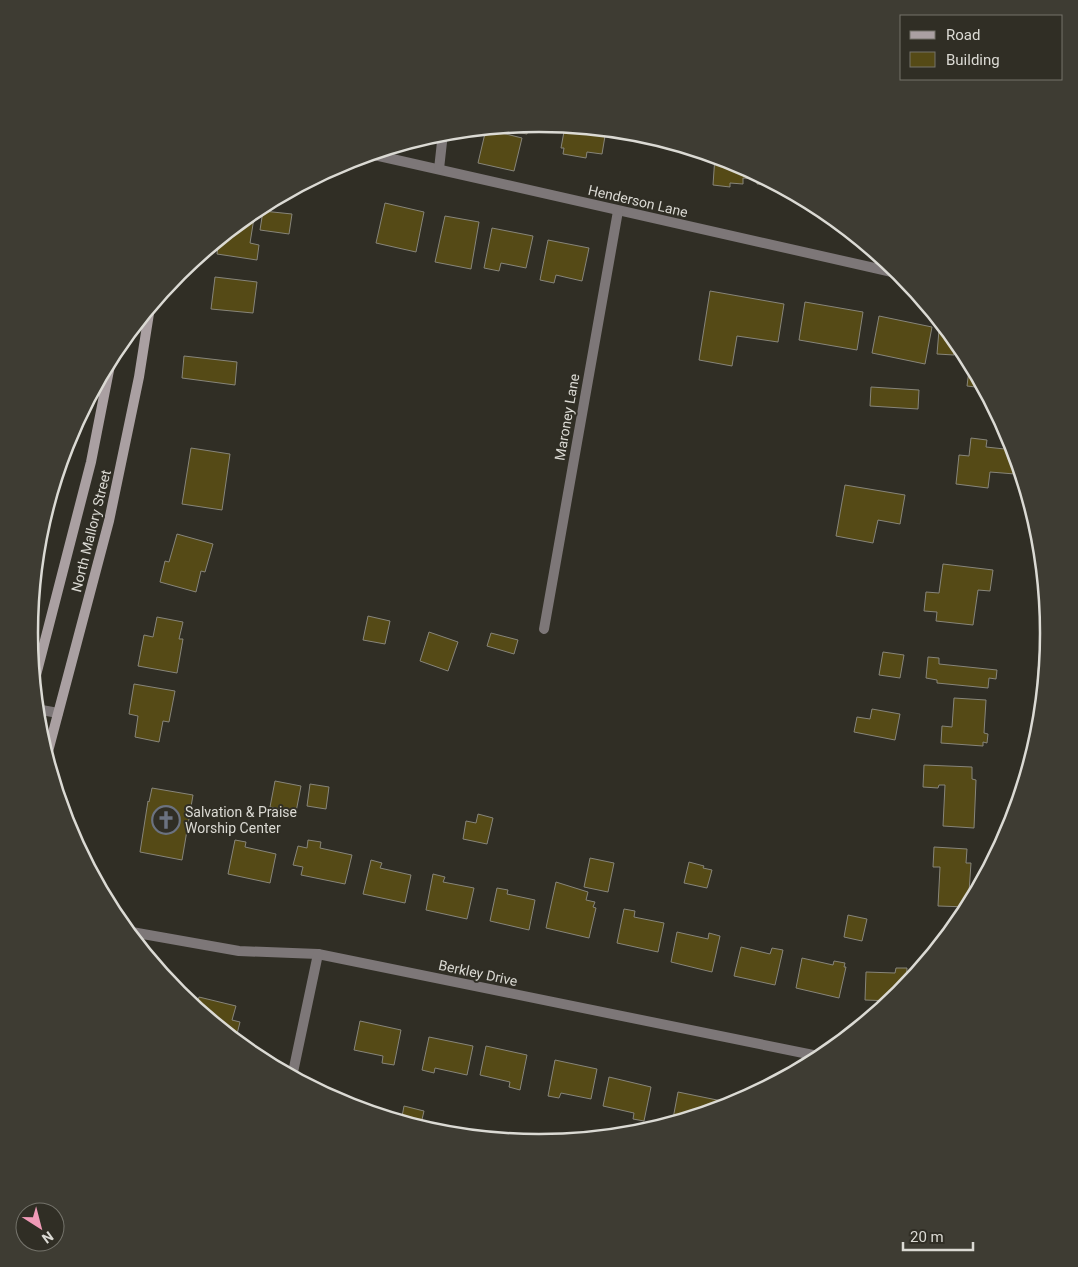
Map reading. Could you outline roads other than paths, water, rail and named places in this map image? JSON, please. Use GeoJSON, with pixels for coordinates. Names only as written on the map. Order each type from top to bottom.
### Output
{"type":"FeatureCollection","features":[{"type":"Feature","properties":{"kind":"main road","name":"North Mallory Street"},"geometry":{"type":"LineString","coordinates":[[50,743],[114,496],[137,387],[148,320]]}},
{"type":"Feature","properties":{"kind":"main road","name":"North Mallory Street"},"geometry":{"type":"LineString","coordinates":[[39,664],[91,462],[107,379]]}},
{"type":"Feature","properties":{"kind":"street"},"geometry":{"type":"LineString","coordinates":[[439,169],[442,142]]}},
{"type":"Feature","properties":{"kind":"street","name":"Henderson Lane"},"geometry":{"type":"LineString","coordinates":[[384,157],[885,270]]}},
{"type":"Feature","properties":{"kind":"street","name":"Maroney Lane"},"geometry":{"type":"LineString","coordinates":[[544,628],[618,211]]}},
{"type":"Feature","properties":{"kind":"street"},"geometry":{"type":"LineString","coordinates":[[44,710],[58,713]]}},
{"type":"Feature","properties":{"kind":"street","name":"Berkley Drive"},"geometry":{"type":"LineString","coordinates":[[137,933],[239,951],[318,954],[810,1055]]}},
{"type":"Feature","properties":{"kind":"street"},"geometry":{"type":"LineString","coordinates":[[293,1071],[318,954]]}},
{"type":"Feature","properties":{"kind":"place","name":"Salvation & Praise Worship Center"},"geometry":{"type":"Point","coordinates":[166,820]}}]}
